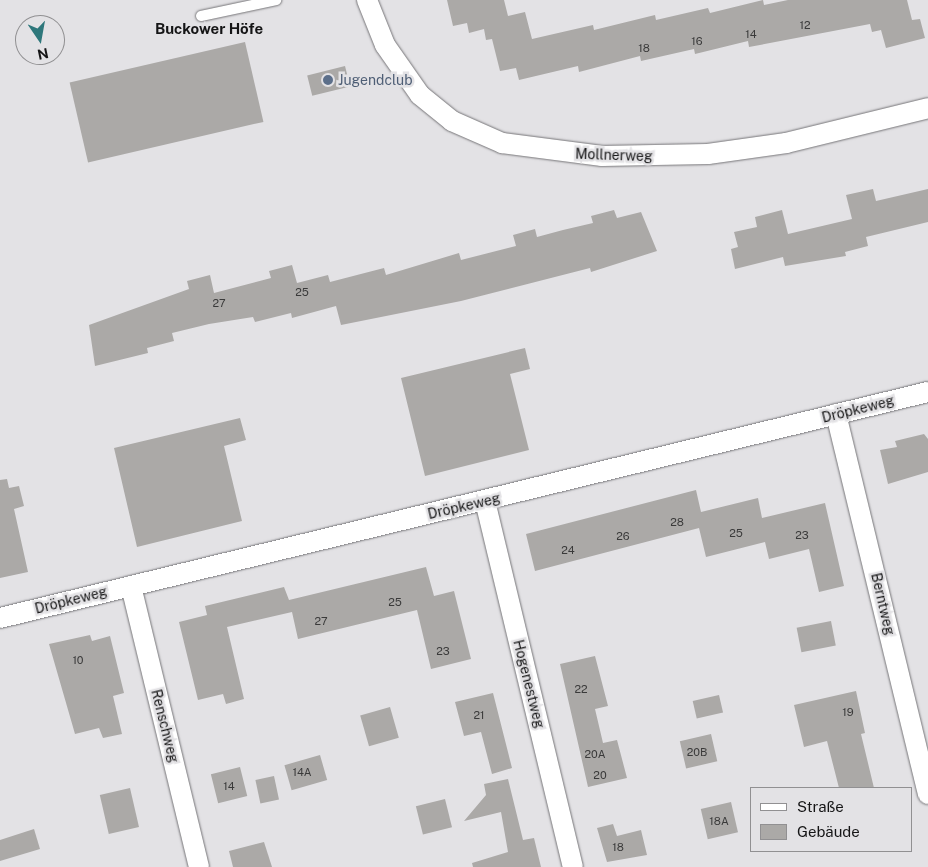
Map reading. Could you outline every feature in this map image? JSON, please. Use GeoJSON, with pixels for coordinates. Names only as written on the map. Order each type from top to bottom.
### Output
{"type":"FeatureCollection","features":[{"type":"Feature","properties":{"kind":"street","name":"Mollnerweg"},"geometry":{"type":"LineString","coordinates":[[367,0],[385,45],[420,96],[452,121],[502,143],[602,156],[708,154],[786,143],[928,108]]}},
{"type":"Feature","properties":{"kind":"street","name":"Dröpkeweg"},"geometry":{"type":"LineString","coordinates":[[0,618],[928,392]]}},
{"type":"Feature","properties":{"kind":"street","name":"Berntweg"},"geometry":{"type":"LineString","coordinates":[[836,414],[928,794]]}},
{"type":"Feature","properties":{"kind":"street","name":"Hogenestweg"},"geometry":{"type":"LineString","coordinates":[[485,500],[574,867]]}},
{"type":"Feature","properties":{"kind":"street","name":"Renschweg"},"geometry":{"type":"LineString","coordinates":[[131,586],[199,867]]}},
{"type":"Feature","properties":{"kind":"lane"},"geometry":{"type":"LineString","coordinates":[[201,16],[276,0]]}},
{"type":"Feature","properties":{"kind":"building"},"geometry":{"type":"Polygon","coordinates":[[[447,0],[504,0],[508,16],[525,12],[532,39],[593,25],[594,30],[655,15],[656,20],[708,8],[710,13],[763,0],[764,5],[788,0],[907,0],[912,20],[920,19],[925,38],[886,48],[881,30],[872,32],[870,24],[749,47],[748,41],[695,54],[694,49],[641,61],[640,56],[579,72],[578,66],[519,80],[516,68],[500,71],[492,39],[486,40],[484,29],[469,33],[467,23],[453,26],[447,0]]]}},
{"type":"Feature","properties":{"kind":"building"},"geometry":{"type":"Polygon","coordinates":[[[245,42],[263,122],[88,162],[70,82],[245,42]]]}},
{"type":"Feature","properties":{"kind":"building"},"geometry":{"type":"Polygon","coordinates":[[[345,66],[350,86],[312,96],[307,75],[345,66]]]}},
{"type":"Feature","properties":{"kind":"building"},"geometry":{"type":"Polygon","coordinates":[[[873,189],[876,201],[928,189],[928,222],[866,237],[868,246],[845,252],[846,256],[785,266],[783,257],[735,269],[731,249],[738,247],[734,232],[757,227],[755,217],[782,210],[788,234],[852,219],[846,195],[873,189]]]}},
{"type":"Feature","properties":{"kind":"building"},"geometry":{"type":"Polygon","coordinates":[[[614,210],[617,218],[641,212],[657,251],[591,272],[590,268],[461,301],[341,325],[336,306],[292,318],[291,313],[255,322],[253,317],[209,324],[172,333],[174,341],[147,348],[148,353],[95,366],[89,325],[189,289],[187,281],[210,275],[214,293],[271,278],[269,271],[292,265],[297,283],[328,275],[330,282],[384,268],[386,275],[459,253],[461,260],[516,246],[513,235],[535,229],[537,237],[593,223],[591,216],[614,210]]]}},
{"type":"Feature","properties":{"kind":"building"},"geometry":{"type":"Polygon","coordinates":[[[525,348],[530,369],[510,374],[529,450],[425,476],[401,378],[525,348]]]}},
{"type":"Feature","properties":{"kind":"building"},"geometry":{"type":"Polygon","coordinates":[[[240,418],[246,440],[224,446],[242,521],[137,547],[114,448],[240,418]]]}},
{"type":"Feature","properties":{"kind":"building"},"geometry":{"type":"Polygon","coordinates":[[[924,434],[928,439],[928,472],[888,484],[880,450],[897,447],[895,441],[924,434]]]}},
{"type":"Feature","properties":{"kind":"building"},"geometry":{"type":"Polygon","coordinates":[[[7,479],[9,488],[19,486],[24,506],[14,509],[28,572],[0,578],[0,480],[7,479]]]}},
{"type":"Feature","properties":{"kind":"building"},"geometry":{"type":"Polygon","coordinates":[[[696,490],[701,512],[758,498],[762,518],[825,503],[844,586],[819,592],[809,549],[769,559],[765,542],[706,557],[699,528],[535,571],[526,534],[696,490]]]}},
{"type":"Feature","properties":{"kind":"building"},"geometry":{"type":"Polygon","coordinates":[[[426,567],[434,596],[454,591],[471,659],[431,669],[417,610],[298,639],[292,612],[227,627],[244,699],[226,704],[223,694],[198,700],[179,622],[207,615],[205,606],[284,587],[289,600],[426,567]]]}},
{"type":"Feature","properties":{"kind":"building"},"geometry":{"type":"Polygon","coordinates":[[[831,621],[836,646],[801,652],[797,628],[831,621]]]}},
{"type":"Feature","properties":{"kind":"building"},"geometry":{"type":"Polygon","coordinates":[[[90,635],[92,641],[110,636],[124,693],[113,696],[122,734],[103,738],[99,728],[75,734],[49,644],[90,635]]]}},
{"type":"Feature","properties":{"kind":"building"},"geometry":{"type":"Polygon","coordinates":[[[595,656],[608,706],[595,709],[603,743],[617,740],[627,778],[588,787],[560,664],[595,656]]]}},
{"type":"Feature","properties":{"kind":"building"},"geometry":{"type":"Polygon","coordinates":[[[856,691],[865,733],[861,734],[874,787],[839,787],[827,741],[804,747],[794,705],[856,691]]]}},
{"type":"Feature","properties":{"kind":"building"},"geometry":{"type":"Polygon","coordinates":[[[493,693],[512,768],[492,774],[481,732],[464,736],[455,702],[493,693]]]}},
{"type":"Feature","properties":{"kind":"building"},"geometry":{"type":"Polygon","coordinates":[[[719,695],[723,713],[697,719],[693,701],[719,695]]]}},
{"type":"Feature","properties":{"kind":"building"},"geometry":{"type":"Polygon","coordinates":[[[390,707],[399,738],[369,746],[360,716],[390,707]]]}},
{"type":"Feature","properties":{"kind":"building"},"geometry":{"type":"Polygon","coordinates":[[[711,734],[717,761],[686,768],[680,741],[711,734]]]}},
{"type":"Feature","properties":{"kind":"building"},"geometry":{"type":"Polygon","coordinates":[[[320,755],[327,780],[292,790],[284,765],[320,755]]]}},
{"type":"Feature","properties":{"kind":"building"},"geometry":{"type":"Polygon","coordinates":[[[240,767],[247,796],[218,803],[211,774],[240,767]]]}},
{"type":"Feature","properties":{"kind":"building"},"geometry":{"type":"Polygon","coordinates":[[[274,776],[279,799],[260,803],[255,780],[274,776]]]}},
{"type":"Feature","properties":{"kind":"building"},"geometry":{"type":"Polygon","coordinates":[[[508,779],[523,840],[534,838],[541,867],[473,867],[472,863],[508,852],[501,812],[464,821],[486,795],[484,784],[508,779]]]}},
{"type":"Feature","properties":{"kind":"building"},"geometry":{"type":"Polygon","coordinates":[[[130,788],[139,827],[109,834],[100,795],[130,788]]]}},
{"type":"Feature","properties":{"kind":"building"},"geometry":{"type":"Polygon","coordinates":[[[445,799],[452,827],[423,834],[416,806],[445,799]]]}},
{"type":"Feature","properties":{"kind":"building"},"geometry":{"type":"Polygon","coordinates":[[[731,802],[738,832],[708,839],[701,809],[731,802]]]}},
{"type":"Feature","properties":{"kind":"building"},"geometry":{"type":"Polygon","coordinates":[[[613,824],[617,836],[641,830],[647,855],[607,862],[597,828],[613,824]]]}},
{"type":"Feature","properties":{"kind":"building"},"geometry":{"type":"Polygon","coordinates":[[[34,829],[40,849],[0,861],[0,840],[34,829]]]}},
{"type":"Feature","properties":{"kind":"building"},"geometry":{"type":"Polygon","coordinates":[[[264,842],[272,867],[233,867],[229,851],[264,842]]]}},
{"type":"Feature","properties":{"kind":"place","name":"Jugendclub"},"geometry":{"type":"Point","coordinates":[328,80]}},
{"type":"Feature","properties":{"kind":"district","name":"Buckower Höfe"},"geometry":{"type":"Point","coordinates":[209,29]}}]}
